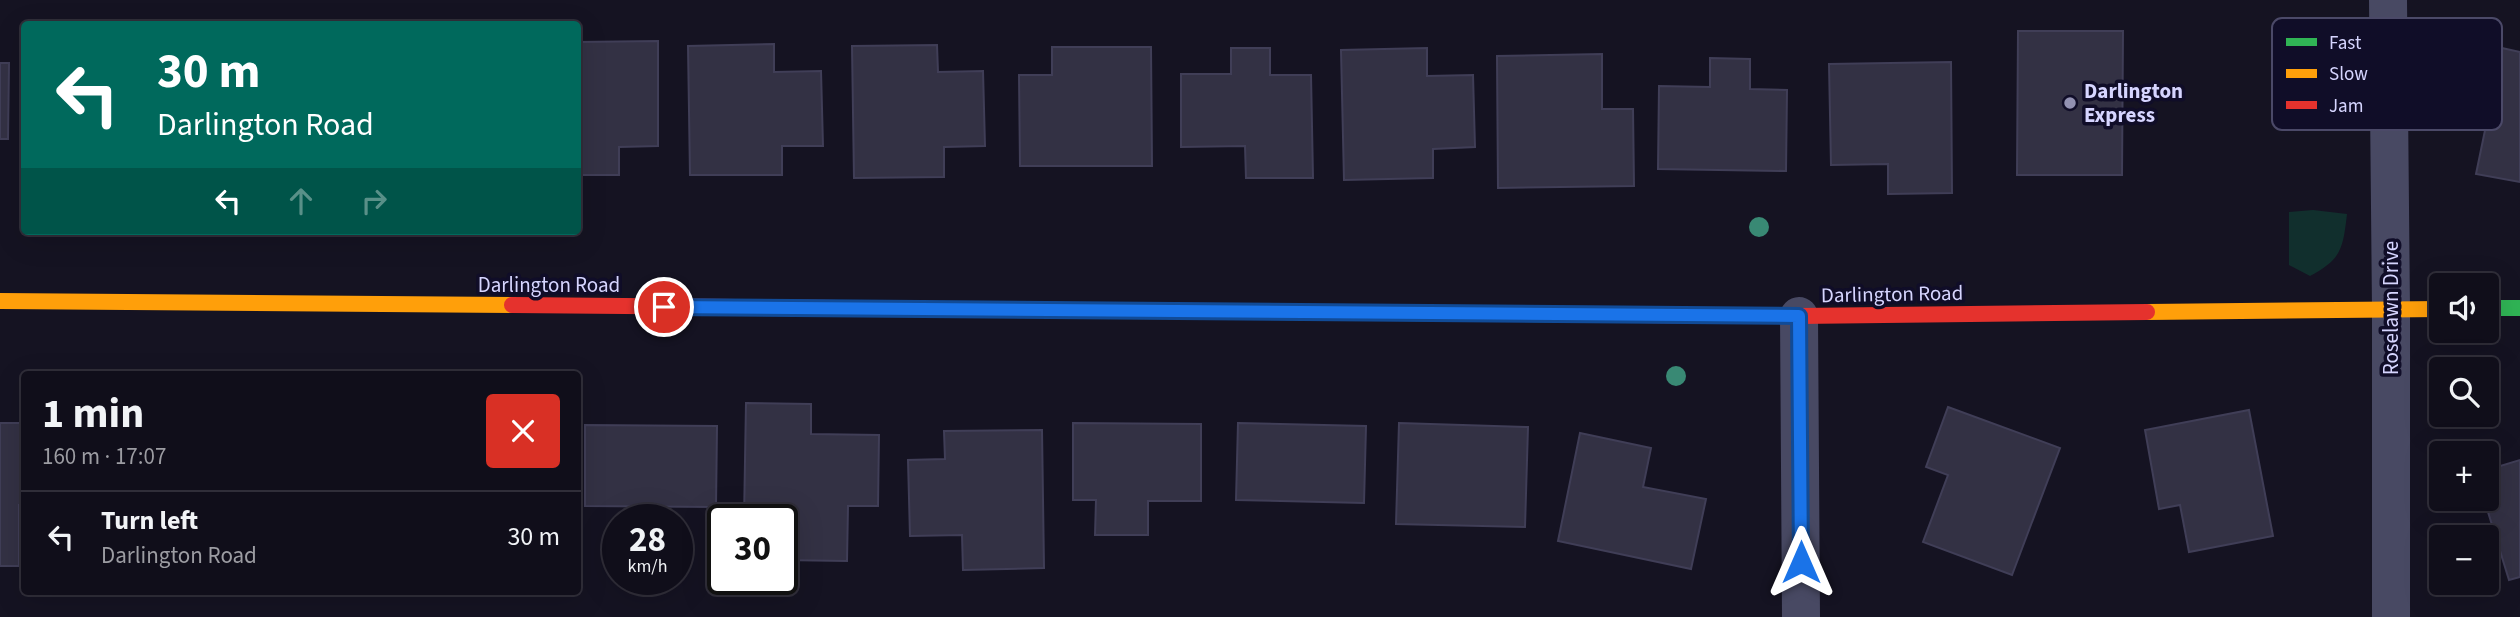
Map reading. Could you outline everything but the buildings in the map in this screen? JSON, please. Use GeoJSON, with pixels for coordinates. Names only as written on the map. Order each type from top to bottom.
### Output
{"type":"FeatureCollection","features":[{"type":"Feature","properties":{"kind":"street","name":"Roselawn Drive"},"geometry":{"type":"LineString","coordinates":[[2388,0],[2388,18]]}},
{"type":"Feature","properties":{"kind":"street","name":"Roselawn Drive"},"geometry":{"type":"LineString","coordinates":[[2389,130],[2391,617]]}},
{"type":"Feature","properties":{"kind":"street","name":"Darlington Road"},"geometry":{"type":"LineString","coordinates":[[0,301],[1799,316],[2429,309]]}},
{"type":"Feature","properties":{"kind":"street"},"geometry":{"type":"LineString","coordinates":[[2499,308],[2520,308]]}},
{"type":"Feature","properties":{"kind":"street"},"geometry":{"type":"LineString","coordinates":[[1799,316],[1801,617]]}},
{"type":"Feature","properties":{"kind":"green space"},"geometry":{"type":"Polygon","coordinates":[[[2313,210],[2347,214],[2342,244],[2335,258],[2310,276],[2289,265],[2289,212],[2313,210]]]}},
{"type":"Feature","properties":{"kind":"traffic: fast"},"geometry":{"type":"LineString","coordinates":[[2499,308],[2520,308]]}},
{"type":"Feature","properties":{"kind":"traffic: fast"},"geometry":{"type":"LineString","coordinates":[[1278,312],[1638,315]]}},
{"type":"Feature","properties":{"kind":"traffic: slow"},"geometry":{"type":"LineString","coordinates":[[0,301],[512,305]]}},
{"type":"Feature","properties":{"kind":"traffic: slow"},"geometry":{"type":"LineString","coordinates":[[838,308],[1278,312]]}},
{"type":"Feature","properties":{"kind":"traffic: slow"},"geometry":{"type":"LineString","coordinates":[[2147,312],[2429,309]]}},
{"type":"Feature","properties":{"kind":"traffic: jam"},"geometry":{"type":"LineString","coordinates":[[512,305],[838,308]]}},
{"type":"Feature","properties":{"kind":"traffic: jam"},"geometry":{"type":"LineString","coordinates":[[1638,315],[2147,312]]}},
{"type":"Feature","properties":{"kind":"place","name":"Darlington Express"},"geometry":{"type":"Point","coordinates":[2070,103]}},
{"type":"Feature","properties":{"kind":"route"},"geometry":{"type":"LineString","coordinates":[[664,307],[1799,316],[1801,562]]}}]}
